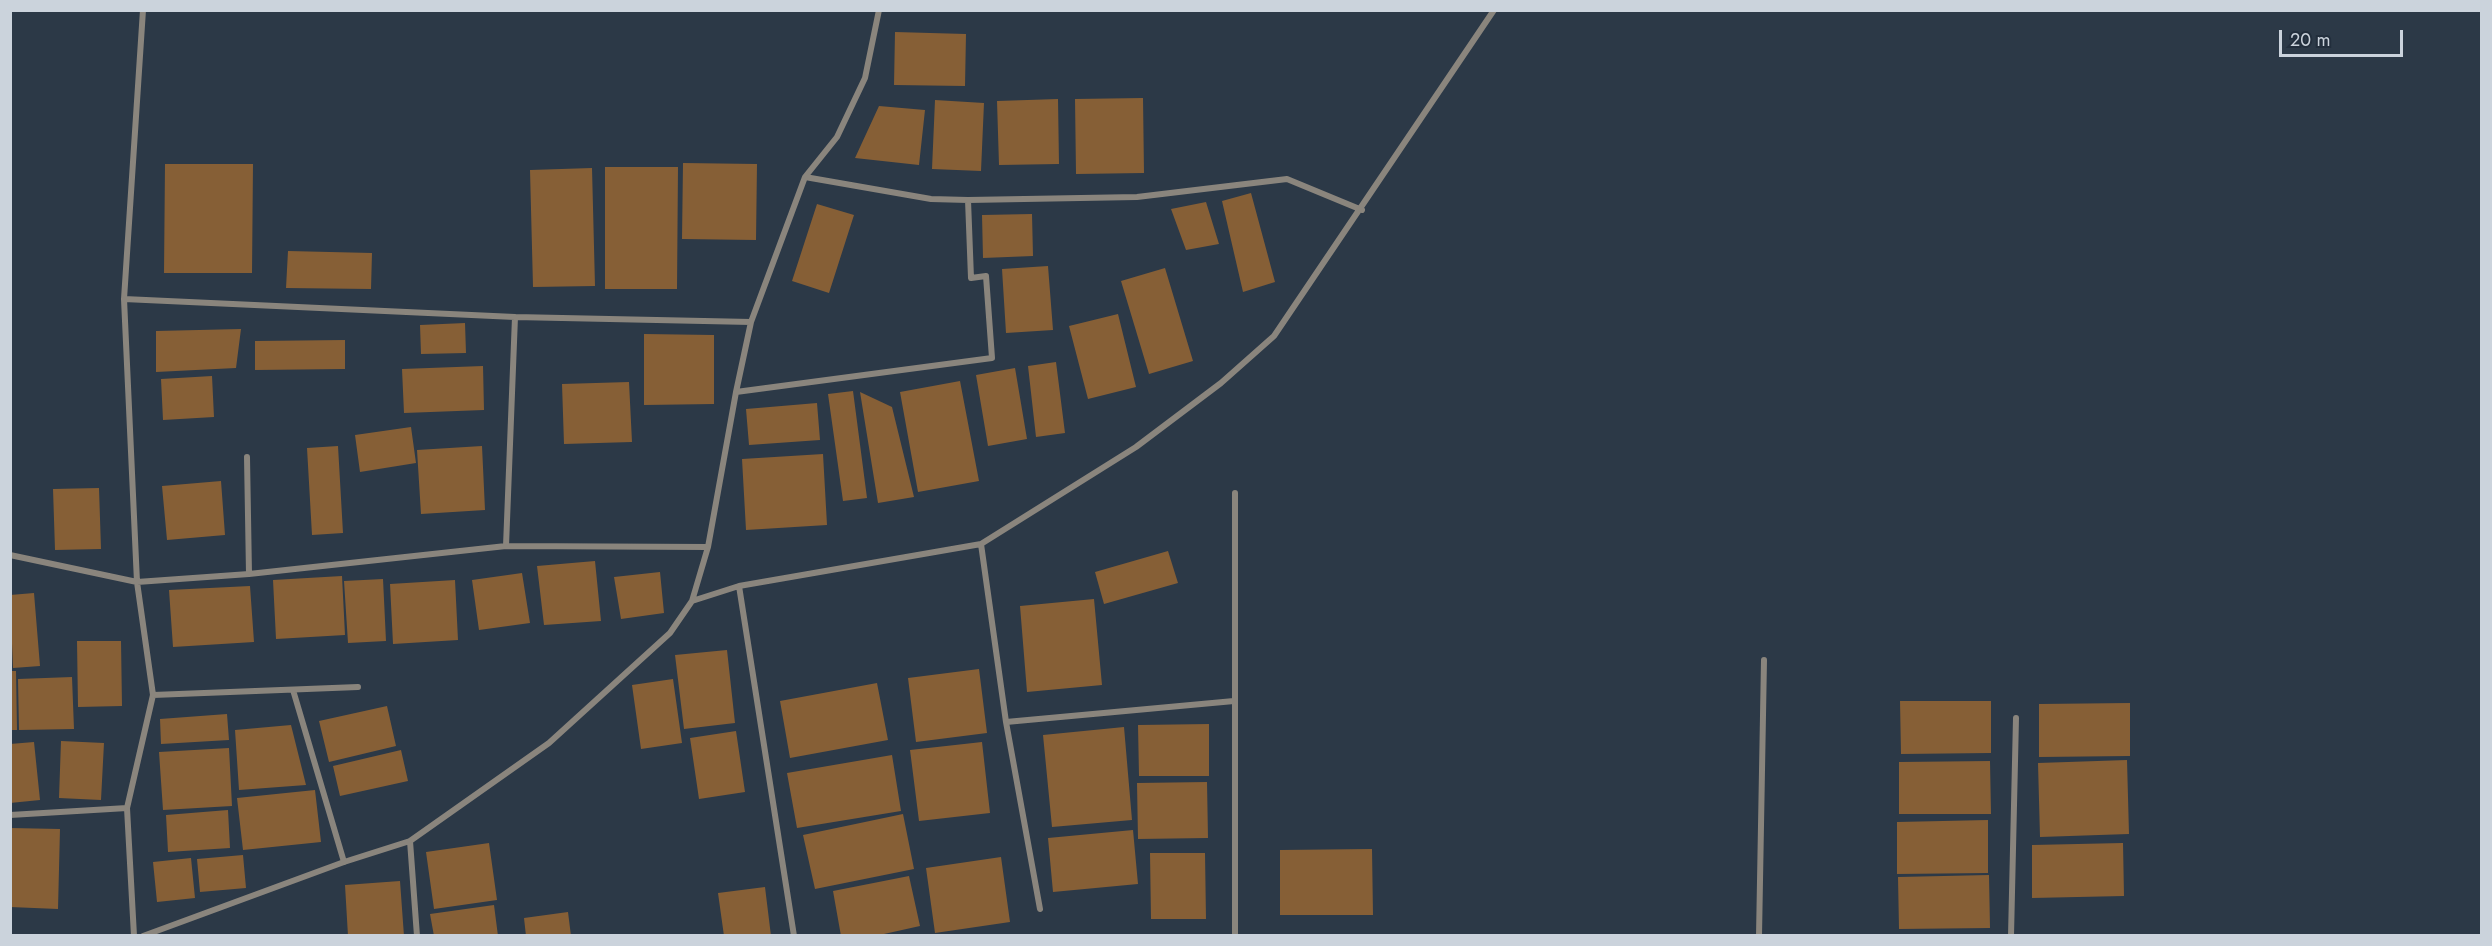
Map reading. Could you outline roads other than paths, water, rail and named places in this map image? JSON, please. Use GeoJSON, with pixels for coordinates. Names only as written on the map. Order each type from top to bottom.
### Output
{"type":"FeatureCollection","features":[{"type":"Feature","properties":{"kind":"street"},"geometry":{"type":"LineString","coordinates":[[134,936],[127,808],[153,695],[137,582],[124,299],[143,10]]}},
{"type":"Feature","properties":{"kind":"street"},"geometry":{"type":"LineString","coordinates":[[143,936],[344,862],[410,842],[549,743],[670,633],[692,601],[708,547],[751,322],[805,177],[837,137],[865,78],[879,10]]}},
{"type":"Feature","properties":{"kind":"street"},"geometry":{"type":"LineString","coordinates":[[692,601],[739,586],[981,544],[1136,447],[1221,382],[1274,336],[1362,210],[1494,10]]}},
{"type":"Feature","properties":{"kind":"street"},"geometry":{"type":"LineString","coordinates":[[805,177],[931,199],[969,200],[1137,197],[1287,178],[1362,210]]}},
{"type":"Feature","properties":{"kind":"street"},"geometry":{"type":"LineString","coordinates":[[736,392],[992,358],[986,276],[971,278],[969,200]]}},
{"type":"Feature","properties":{"kind":"street"},"geometry":{"type":"LineString","coordinates":[[124,299],[515,317],[751,322]]}},
{"type":"Feature","properties":{"kind":"street"},"geometry":{"type":"LineString","coordinates":[[506,546],[515,317]]}},
{"type":"Feature","properties":{"kind":"street"},"geometry":{"type":"LineString","coordinates":[[247,457],[249,574]]}},
{"type":"Feature","properties":{"kind":"street"},"geometry":{"type":"LineString","coordinates":[[1235,494],[1235,936]]}},
{"type":"Feature","properties":{"kind":"street"},"geometry":{"type":"LineString","coordinates":[[981,544],[1006,722],[1040,909]]}},
{"type":"Feature","properties":{"kind":"street"},"geometry":{"type":"LineString","coordinates":[[10,555],[137,582],[249,574],[506,546],[708,547]]}},
{"type":"Feature","properties":{"kind":"street"},"geometry":{"type":"LineString","coordinates":[[739,586],[794,936]]}},
{"type":"Feature","properties":{"kind":"street"},"geometry":{"type":"LineString","coordinates":[[1758,936],[1764,660]]}},
{"type":"Feature","properties":{"kind":"street"},"geometry":{"type":"LineString","coordinates":[[153,695],[358,687]]}},
{"type":"Feature","properties":{"kind":"street"},"geometry":{"type":"LineString","coordinates":[[293,690],[344,862]]}},
{"type":"Feature","properties":{"kind":"street"},"geometry":{"type":"LineString","coordinates":[[1006,722],[1234,701]]}},
{"type":"Feature","properties":{"kind":"street"},"geometry":{"type":"LineString","coordinates":[[2011,936],[2016,718]]}},
{"type":"Feature","properties":{"kind":"street"},"geometry":{"type":"LineString","coordinates":[[10,815],[127,808]]}},
{"type":"Feature","properties":{"kind":"street"},"geometry":{"type":"LineString","coordinates":[[410,842],[417,936]]}}]}
